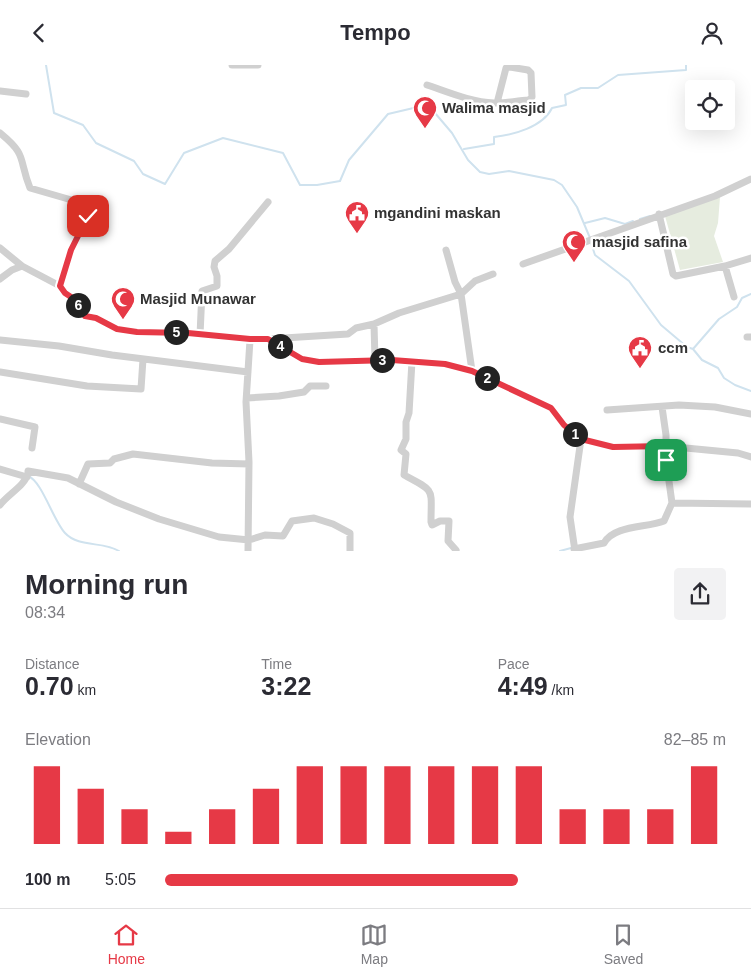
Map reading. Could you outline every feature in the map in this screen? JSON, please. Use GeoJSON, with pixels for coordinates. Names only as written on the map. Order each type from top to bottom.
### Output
{"type":"FeatureCollection","features":[{"type":"Feature","properties":{"kind":"street"},"geometry":{"type":"LineString","coordinates":[[232,65],[258,65]]}},
{"type":"Feature","properties":{"kind":"street"},"geometry":{"type":"LineString","coordinates":[[427,85],[457,96],[497,103],[531,100],[531,73],[528,70],[506,68],[497,103]]}},
{"type":"Feature","properties":{"kind":"street"},"geometry":{"type":"LineString","coordinates":[[0,91],[26,94]]}},
{"type":"Feature","properties":{"kind":"street"},"geometry":{"type":"LineString","coordinates":[[0,133],[17,147],[23,159],[30,188],[82,203],[87,209],[88,216],[71,250],[60,286]]}},
{"type":"Feature","properties":{"kind":"street"},"geometry":{"type":"LineString","coordinates":[[523,264],[659,214],[716,196],[751,179]]}},
{"type":"Feature","properties":{"kind":"street"},"geometry":{"type":"LineString","coordinates":[[200,335],[202,291],[215,288],[218,283],[214,263],[229,249],[268,202]]}},
{"type":"Feature","properties":{"kind":"street"},"geometry":{"type":"LineString","coordinates":[[659,214],[673,274],[681,276],[751,258]]}},
{"type":"Feature","properties":{"kind":"street"},"geometry":{"type":"LineString","coordinates":[[0,248],[22,267],[60,286],[65,293],[74,299],[83,315],[96,318],[117,329],[137,332],[179,332],[250,339],[348,334],[356,328],[374,324],[398,313],[461,293],[475,281],[494,274]]}},
{"type":"Feature","properties":{"kind":"street"},"geometry":{"type":"LineString","coordinates":[[446,250],[455,282],[461,293],[472,371]]}},
{"type":"Feature","properties":{"kind":"street"},"geometry":{"type":"LineString","coordinates":[[725,266],[734,297]]}},
{"type":"Feature","properties":{"kind":"street"},"geometry":{"type":"LineString","coordinates":[[0,279],[12,270],[22,267]]}},
{"type":"Feature","properties":{"kind":"street"},"geometry":{"type":"LineString","coordinates":[[374,324],[375,360]]}},
{"type":"Feature","properties":{"kind":"street"},"geometry":{"type":"LineString","coordinates":[[248,551],[249,464],[247,397],[250,339]]}},
{"type":"Feature","properties":{"kind":"street"},"geometry":{"type":"LineString","coordinates":[[268,339],[302,359],[319,362],[412,361],[445,364],[472,371],[551,408],[564,425],[581,439],[613,447],[665,446],[738,453],[751,457]]}},
{"type":"Feature","properties":{"kind":"street"},"geometry":{"type":"LineString","coordinates":[[0,340],[59,345],[143,359],[248,373]]}},
{"type":"Feature","properties":{"kind":"street"},"geometry":{"type":"LineString","coordinates":[[0,372],[87,386],[141,389],[143,359]]}},
{"type":"Feature","properties":{"kind":"street"},"geometry":{"type":"LineString","coordinates":[[412,361],[406,439],[401,450],[406,454],[404,475],[431,491],[432,525],[440,521],[448,521],[448,541],[456,550]]}},
{"type":"Feature","properties":{"kind":"street"},"geometry":{"type":"LineString","coordinates":[[247,397],[279,396],[304,392],[310,386],[326,386]]}},
{"type":"Feature","properties":{"kind":"street"},"geometry":{"type":"LineString","coordinates":[[607,410],[697,405],[751,414]]}},
{"type":"Feature","properties":{"kind":"street"},"geometry":{"type":"LineString","coordinates":[[581,439],[570,517],[575,549],[604,547],[608,535],[623,530],[653,526],[664,521],[672,503],[662,407]]}},
{"type":"Feature","properties":{"kind":"street"},"geometry":{"type":"LineString","coordinates":[[0,419],[36,427],[32,448]]}},
{"type":"Feature","properties":{"kind":"street"},"geometry":{"type":"LineString","coordinates":[[79,484],[88,464],[110,463],[114,459],[133,453],[212,463],[249,464]]}},
{"type":"Feature","properties":{"kind":"street"},"geometry":{"type":"LineString","coordinates":[[0,469],[27,474],[55,474],[79,484],[94,493],[159,519],[219,537],[249,540],[265,535],[282,536],[292,521],[314,518],[333,524],[350,533],[350,551]]}},
{"type":"Feature","properties":{"kind":"street"},"geometry":{"type":"LineString","coordinates":[[0,505],[27,474]]}},
{"type":"Feature","properties":{"kind":"street"},"geometry":{"type":"LineString","coordinates":[[672,503],[751,504]]}},
{"type":"Feature","properties":{"kind":"shaded area"},"geometry":{"type":"Polygon","coordinates":[[[720,197],[718,223],[714,236],[723,262],[680,270],[665,216],[720,197]]]}},
{"type":"Feature","properties":{"kind":"waterway"},"geometry":{"type":"LineString","coordinates":[[46,65],[54,113],[83,125],[96,143],[134,161],[143,174],[165,184],[184,153],[223,138],[283,153],[300,185],[317,185],[340,181],[349,160],[388,114],[422,106],[435,113],[452,133],[468,160],[480,172],[489,174],[509,171],[554,180],[562,185],[577,207],[590,238]]}},
{"type":"Feature","properties":{"kind":"waterway"},"geometry":{"type":"LineString","coordinates":[[464,149],[494,144],[494,137],[518,132],[535,125],[548,115],[552,108],[566,105],[565,95],[581,88],[598,88],[618,75],[686,70],[686,65]]}},
{"type":"Feature","properties":{"kind":"waterway"},"geometry":{"type":"LineString","coordinates":[[640,219],[650,216]]}},
{"type":"Feature","properties":{"kind":"waterway"},"geometry":{"type":"LineString","coordinates":[[585,223],[605,218],[625,224],[633,221]]}},
{"type":"Feature","properties":{"kind":"waterway"},"geometry":{"type":"LineString","coordinates":[[591,243],[595,255],[629,281],[661,325],[687,347],[693,349],[702,360],[718,368],[724,378],[735,385],[751,391]]}},
{"type":"Feature","properties":{"kind":"waterway"},"geometry":{"type":"LineString","coordinates":[[693,349],[719,319],[737,307],[742,298],[751,294]]}},
{"type":"Feature","properties":{"kind":"waterway"},"geometry":{"type":"LineString","coordinates":[[28,476],[38,485],[56,519],[65,533],[71,538],[119,551]]}},
{"type":"Feature","properties":{"kind":"waterway"},"geometry":{"type":"LineString","coordinates":[[560,551],[571,548]]}},
{"type":"Feature","properties":{"kind":"place","name":"Walima masjid"},"geometry":{"type":"Point","coordinates":[425,129]}},
{"type":"Feature","properties":{"kind":"place","name":"mgandini maskan"},"geometry":{"type":"Point","coordinates":[357,234]}},
{"type":"Feature","properties":{"kind":"place","name":"masjid safina"},"geometry":{"type":"Point","coordinates":[574,263]}},
{"type":"Feature","properties":{"kind":"place","name":"Masjid Munawar"},"geometry":{"type":"Point","coordinates":[123,320]}},
{"type":"Feature","properties":{"kind":"place","name":"ccm"},"geometry":{"type":"Point","coordinates":[640,369]}},
{"type":"Feature","properties":{"kind":"route"},"geometry":{"type":"LineString","coordinates":[[88,216],[71,250],[60,286],[65,293],[78,303],[81,313],[85,316],[96,318],[117,329],[137,332],[188,333],[203,336],[268,339],[302,359],[319,362],[392,360],[445,364],[472,371],[551,408],[564,425],[581,439],[613,447],[665,446],[666,460]]}}]}
